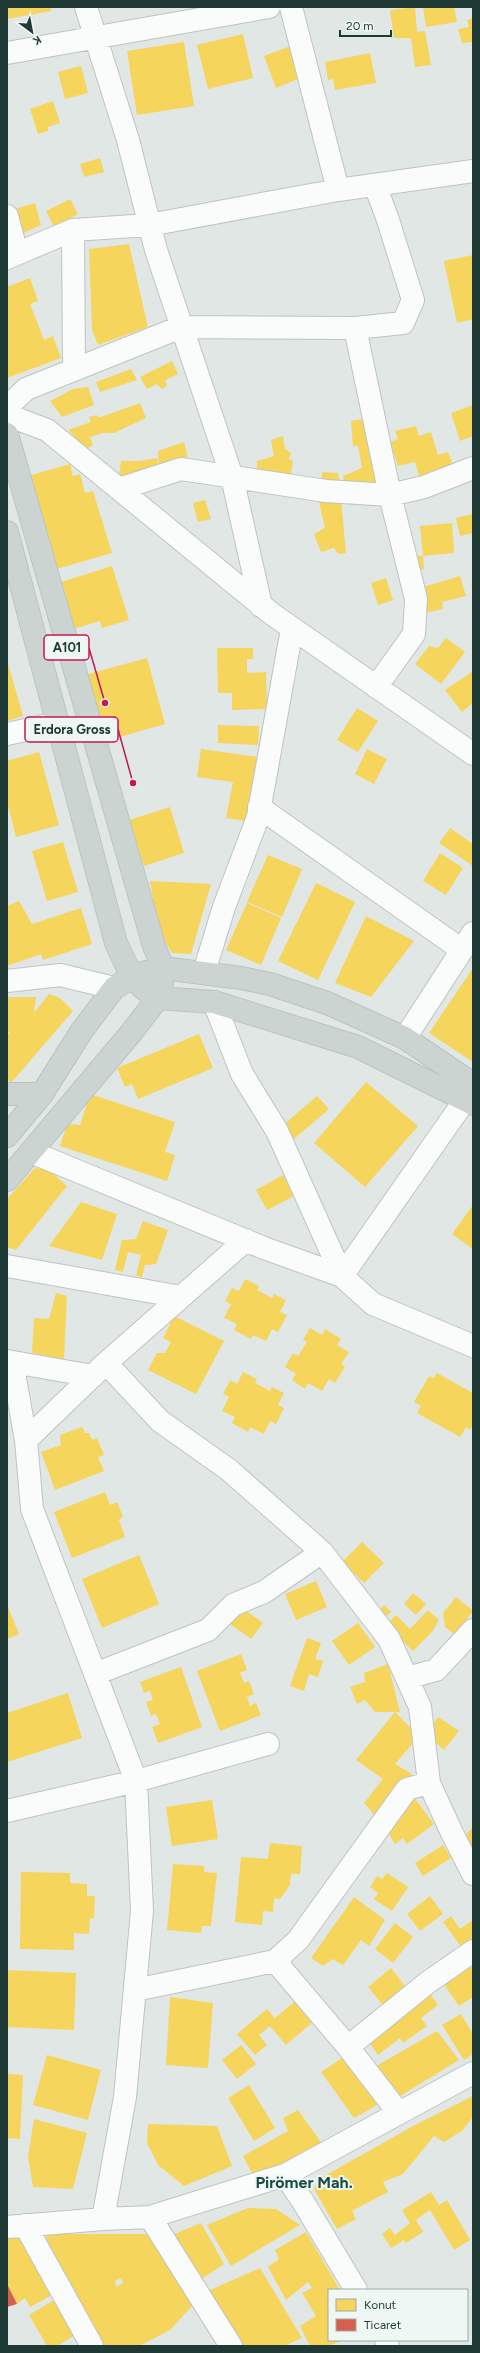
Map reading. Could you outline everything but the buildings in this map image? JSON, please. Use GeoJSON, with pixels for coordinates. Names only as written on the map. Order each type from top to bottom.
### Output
{"type":"FeatureCollection","features":[{"type":"Feature","properties":{"kind":"main road"},"geometry":{"type":"LineString","coordinates":[[7,434],[154,946],[163,968],[163,979],[158,998],[131,1034],[7,1180]]}},
{"type":"Feature","properties":{"kind":"main road"},"geometry":{"type":"LineString","coordinates":[[7,532],[116,943],[123,982]]}},
{"type":"Feature","properties":{"kind":"main road"},"geometry":{"type":"LineString","coordinates":[[7,1136],[42,1094],[81,1032],[123,982],[163,968],[204,972],[248,979],[294,991],[405,1038],[470,1096]]}},
{"type":"Feature","properties":{"kind":"main road"},"geometry":{"type":"LineString","coordinates":[[123,982],[144,989],[158,998],[214,1002],[358,1047],[470,1096]]}},
{"type":"Feature","properties":{"kind":"main road"},"geometry":{"type":"LineString","coordinates":[[7,1094],[42,1094]]}},
{"type":"Feature","properties":{"kind":"street"},"geometry":{"type":"LineString","coordinates":[[86,7],[128,140],[149,225],[181,327],[232,477],[261,606]]}},
{"type":"Feature","properties":{"kind":"street"},"geometry":{"type":"LineString","coordinates":[[7,53],[269,7]]}},
{"type":"Feature","properties":{"kind":"street"},"geometry":{"type":"LineString","coordinates":[[291,7],[338,190]]}},
{"type":"Feature","properties":{"kind":"street"},"geometry":{"type":"LineString","coordinates":[[7,216],[12,255],[74,230],[149,225],[338,190],[473,171]]}},
{"type":"Feature","properties":{"kind":"street"},"geometry":{"type":"LineString","coordinates":[[7,407],[26,389],[181,327],[355,328],[403,323],[413,300],[388,220],[375,185]]}},
{"type":"Feature","properties":{"kind":"street"},"geometry":{"type":"LineString","coordinates":[[74,230],[74,370]]}},
{"type":"Feature","properties":{"kind":"street"},"geometry":{"type":"LineString","coordinates":[[355,328],[390,495],[416,599],[414,634],[376,687]]}},
{"type":"Feature","properties":{"kind":"street"},"geometry":{"type":"LineString","coordinates":[[7,415],[47,430],[261,606],[292,629],[472,752]]}},
{"type":"Feature","properties":{"kind":"street"},"geometry":{"type":"LineString","coordinates":[[119,489],[181,469],[326,491],[390,495],[424,487],[473,468]]}},
{"type":"Feature","properties":{"kind":"street"},"geometry":{"type":"LineString","coordinates":[[204,972],[224,906],[259,807],[292,629]]}},
{"type":"Feature","properties":{"kind":"street"},"geometry":{"type":"LineString","coordinates":[[7,734],[58,723]]}},
{"type":"Feature","properties":{"kind":"street"},"geometry":{"type":"LineString","coordinates":[[259,807],[467,941],[405,1038]]}},
{"type":"Feature","properties":{"kind":"street"},"geometry":{"type":"LineString","coordinates":[[7,981],[60,975],[123,982]]}},
{"type":"Feature","properties":{"kind":"street"},"geometry":{"type":"LineString","coordinates":[[214,1002],[242,1074],[277,1131],[342,1276]]}},
{"type":"Feature","properties":{"kind":"street"},"geometry":{"type":"LineString","coordinates":[[342,1276],[470,1096]]}},
{"type":"Feature","properties":{"kind":"street"},"geometry":{"type":"LineString","coordinates":[[31,1152],[246,1240],[342,1276],[373,1304],[473,1346]]}},
{"type":"Feature","properties":{"kind":"street"},"geometry":{"type":"LineString","coordinates":[[26,1440],[99,1369],[246,1240]]}},
{"type":"Feature","properties":{"kind":"street"},"geometry":{"type":"LineString","coordinates":[[7,1266],[181,1297]]}},
{"type":"Feature","properties":{"kind":"street"},"geometry":{"type":"LineString","coordinates":[[103,2219],[125,2097],[142,1911],[136,1781],[32,1509],[26,1440],[9,1362],[99,1369],[160,1421],[229,1470],[322,1552],[389,1639],[420,1707],[430,1783],[452,1833],[473,1874]]}},
{"type":"Feature","properties":{"kind":"street"},"geometry":{"type":"LineString","coordinates":[[95,1674],[208,1630],[233,1605],[264,1592],[322,1552]]}},
{"type":"Feature","properties":{"kind":"street"},"geometry":{"type":"LineString","coordinates":[[407,1678],[436,1670],[473,1630]]}},
{"type":"Feature","properties":{"kind":"street"},"geometry":{"type":"LineString","coordinates":[[7,1811],[136,1781],[268,1744]]}},
{"type":"Feature","properties":{"kind":"street"},"geometry":{"type":"LineString","coordinates":[[135,1990],[276,1961],[298,1940],[407,1790],[430,1783]]}},
{"type":"Feature","properties":{"kind":"street"},"geometry":{"type":"LineString","coordinates":[[348,2047],[427,1984],[473,1951]]}},
{"type":"Feature","properties":{"kind":"street"},"geometry":{"type":"LineString","coordinates":[[276,1961],[348,2047],[398,2112]]}},
{"type":"Feature","properties":{"kind":"street"},"geometry":{"type":"LineString","coordinates":[[92,2346],[16,2226],[103,2219],[150,2218],[285,2175],[398,2112],[473,2073]]}},
{"type":"Feature","properties":{"kind":"street"},"geometry":{"type":"LineString","coordinates":[[285,2175],[302,2200],[355,2289]]}},
{"type":"Feature","properties":{"kind":"street"},"geometry":{"type":"LineString","coordinates":[[150,2218],[231,2346]]}},
{"type":"Feature","properties":{"kind":"place","name":"A101"},"geometry":{"type":"Point","coordinates":[105,703]}},
{"type":"Feature","properties":{"kind":"place","name":"Erdora Gross"},"geometry":{"type":"Point","coordinates":[133,783]}},
{"type":"Feature","properties":{"kind":"district","name":"Pirömer Mah."},"geometry":{"type":"Point","coordinates":[304,2182]}}]}
